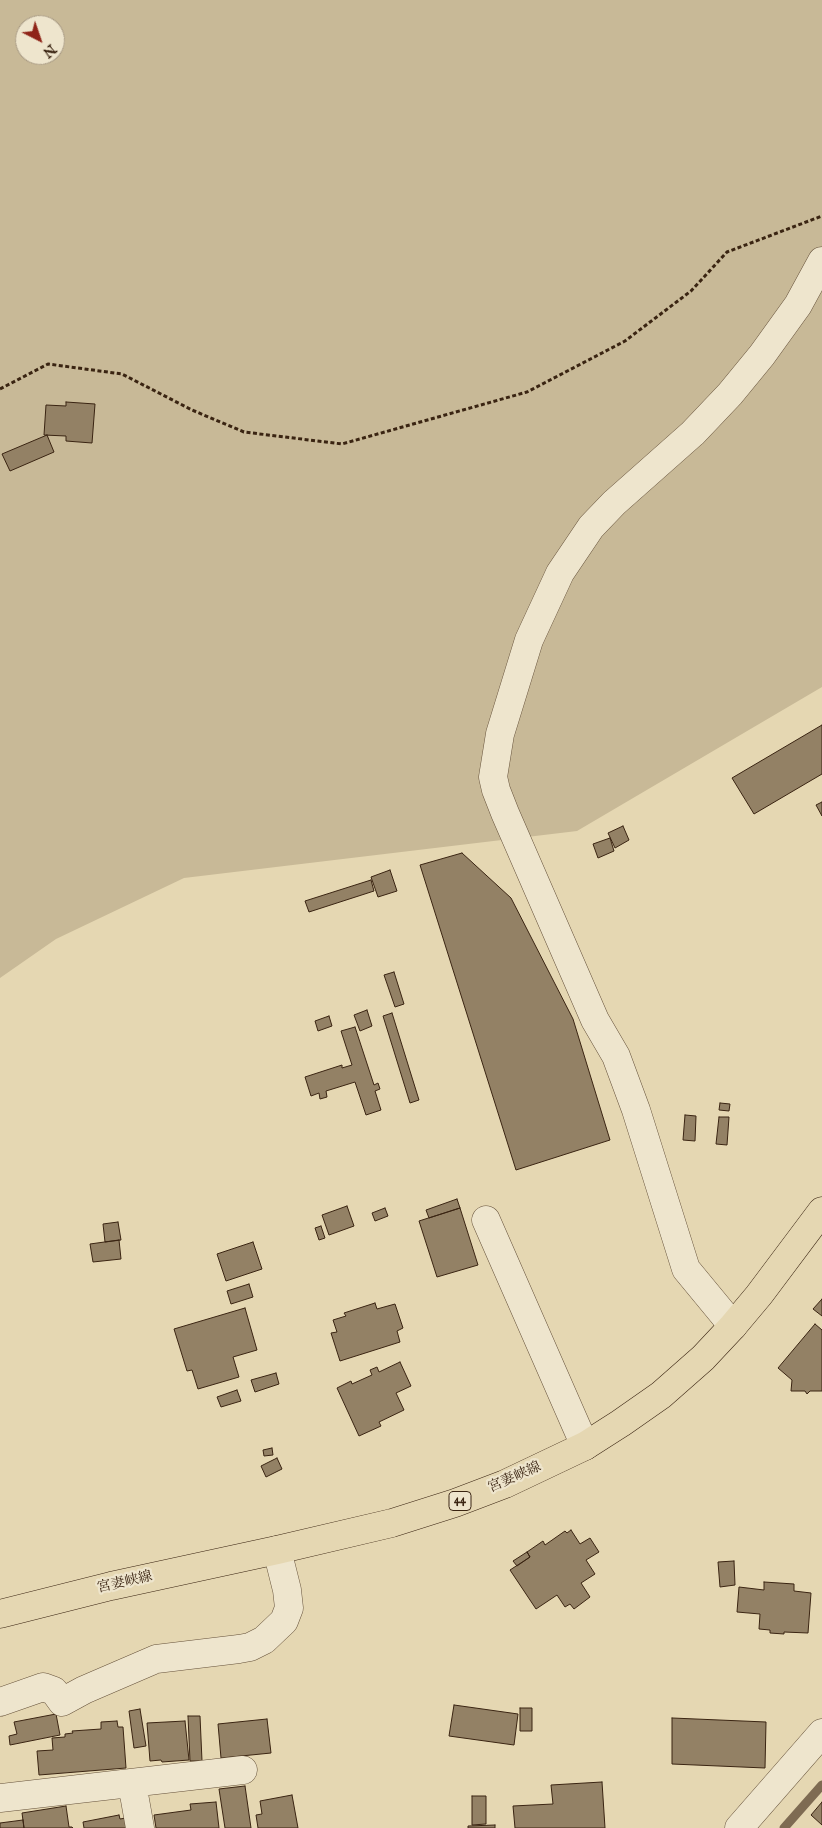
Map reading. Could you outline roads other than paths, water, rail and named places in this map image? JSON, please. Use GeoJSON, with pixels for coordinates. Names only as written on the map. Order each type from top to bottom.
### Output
{"type":"FeatureCollection","features":[{"type":"Feature","properties":{"kind":"main road","name":"宮妻峡線"},"geometry":{"type":"LineString","coordinates":[[0,1614],[111,1586],[392,1523],[455,1503],[505,1484],[585,1446],[661,1395],[703,1358],[759,1295],[822,1212]]}},
{"type":"Feature","properties":{"kind":"street"},"geometry":{"type":"LineString","coordinates":[[733,1326],[686,1269],[636,1110],[616,1056],[591,1011],[505,813],[493,777],[500,734],[529,640],[560,573],[590,527],[614,503],[693,433],[730,394],[762,355],[798,305],[822,261]]}},
{"type":"Feature","properties":{"kind":"street"},"geometry":{"type":"LineString","coordinates":[[486,1220],[585,1446]]}},
{"type":"Feature","properties":{"kind":"street"},"geometry":{"type":"LineString","coordinates":[[0,1702],[43,1687],[54,1691],[62,1702],[84,1690],[156,1659],[240,1649],[250,1647],[264,1640],[284,1622],[289,1608],[287,1590],[277,1550]]}},
{"type":"Feature","properties":{"kind":"street"},"geometry":{"type":"LineString","coordinates":[[740,1828],[822,1733]]}},
{"type":"Feature","properties":{"kind":"street"},"geometry":{"type":"LineString","coordinates":[[0,1798],[243,1770]]}},
{"type":"Feature","properties":{"kind":"street"},"geometry":{"type":"LineString","coordinates":[[132,1783],[140,1828]]}},
{"type":"Feature","properties":{"kind":"waterway"},"geometry":{"type":"LineString","coordinates":[[784,1828],[822,1785]]}}]}
